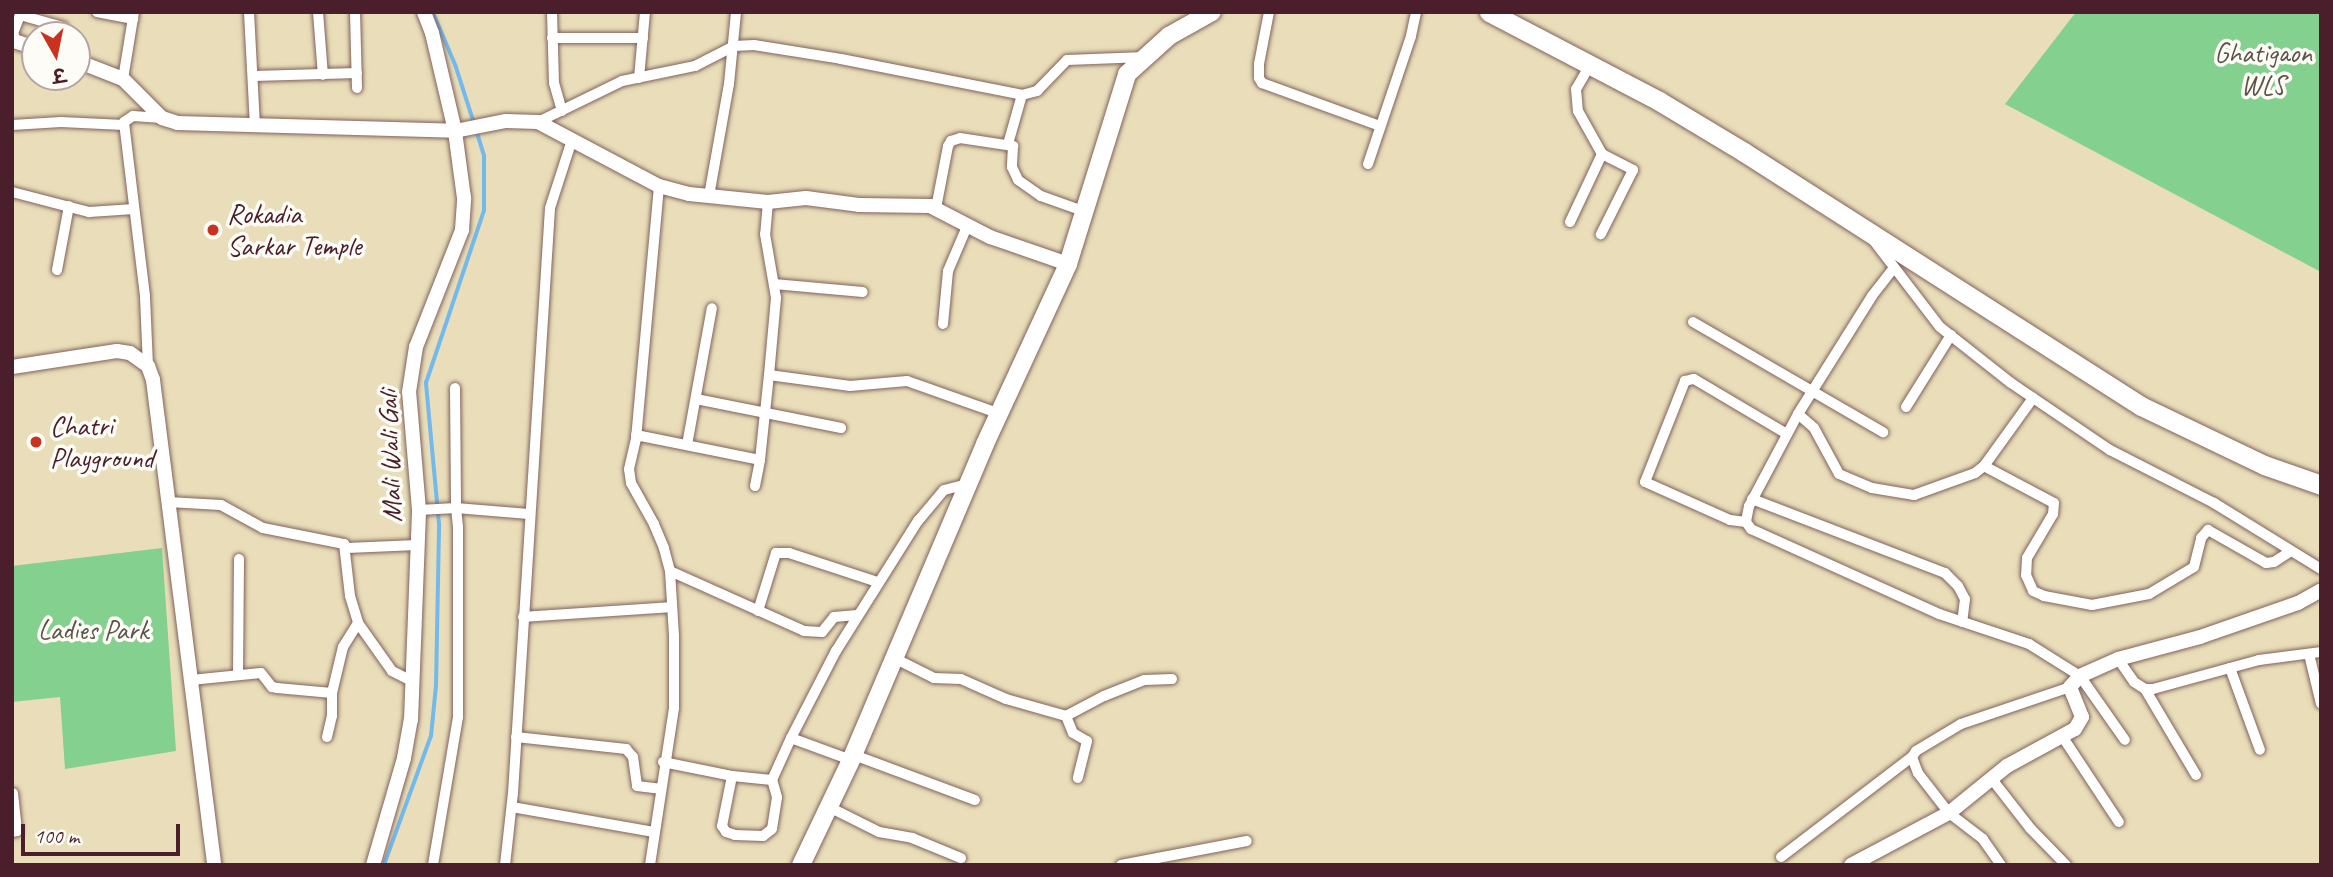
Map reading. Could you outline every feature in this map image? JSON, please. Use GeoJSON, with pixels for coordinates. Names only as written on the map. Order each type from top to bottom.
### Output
{"type":"FeatureCollection","features":[{"type":"Feature","properties":{"kind":"highway"},"geometry":{"type":"LineString","coordinates":[[1489,12],[1659,102],[1863,226],[2141,406],[2264,465],[2321,485]]}},
{"type":"Feature","properties":{"kind":"main road"},"geometry":{"type":"LineString","coordinates":[[801,865],[853,758],[968,484],[1068,264],[1127,74],[1169,36],[1204,14]]}},
{"type":"Feature","properties":{"kind":"street"},"geometry":{"type":"LineString","coordinates":[[97,12],[134,15],[123,79]]}},
{"type":"Feature","properties":{"kind":"street"},"geometry":{"type":"LineString","coordinates":[[250,12],[255,127]]}},
{"type":"Feature","properties":{"kind":"street"},"geometry":{"type":"LineString","coordinates":[[318,12],[323,75]]}},
{"type":"Feature","properties":{"kind":"street"},"geometry":{"type":"LineString","coordinates":[[355,12],[357,88]]}},
{"type":"Feature","properties":{"kind":"street","name":"Mali Wali Gali"},"geometry":{"type":"LineString","coordinates":[[373,865],[408,738],[417,545],[425,509],[409,392],[416,347],[462,230],[464,198],[455,131],[432,33],[424,12]]}},
{"type":"Feature","properties":{"kind":"street"},"geometry":{"type":"LineString","coordinates":[[552,12],[554,83],[562,111]]}},
{"type":"Feature","properties":{"kind":"street"},"geometry":{"type":"LineString","coordinates":[[639,78],[645,12]]}},
{"type":"Feature","properties":{"kind":"street"},"geometry":{"type":"LineString","coordinates":[[709,196],[734,46],[736,12]]}},
{"type":"Feature","properties":{"kind":"street"},"geometry":{"type":"LineString","coordinates":[[1269,12],[1259,64],[1259,78],[1262,83],[1380,126]]}},
{"type":"Feature","properties":{"kind":"street"},"geometry":{"type":"LineString","coordinates":[[1368,164],[1416,12]]}},
{"type":"Feature","properties":{"kind":"street"},"geometry":{"type":"LineString","coordinates":[[12,36],[20,16],[40,21]]}},
{"type":"Feature","properties":{"kind":"street"},"geometry":{"type":"LineString","coordinates":[[552,38],[643,37]]}},
{"type":"Feature","properties":{"kind":"street"},"geometry":{"type":"LineString","coordinates":[[538,122],[622,81],[695,66],[734,46],[754,45],[841,58],[1022,95],[1037,91],[1067,60],[1145,57]]}},
{"type":"Feature","properties":{"kind":"street"},"geometry":{"type":"LineString","coordinates":[[1590,65],[1576,89],[1578,111],[1602,154],[1633,170],[1601,234]]}},
{"type":"Feature","properties":{"kind":"street"},"geometry":{"type":"LineString","coordinates":[[91,66],[123,79],[162,118]]}},
{"type":"Feature","properties":{"kind":"street"},"geometry":{"type":"LineString","coordinates":[[254,76],[357,73]]}},
{"type":"Feature","properties":{"kind":"street"},"geometry":{"type":"LineString","coordinates":[[1008,144],[1022,95]]}},
{"type":"Feature","properties":{"kind":"street"},"geometry":{"type":"LineString","coordinates":[[214,865],[153,380],[148,366],[145,296],[124,125],[128,118],[162,118],[188,125],[455,131],[506,121],[538,122],[659,186],[709,196],[768,202],[806,198],[859,205],[918,204],[936,208],[990,237],[1068,264]]}},
{"type":"Feature","properties":{"kind":"street"},"geometry":{"type":"LineString","coordinates":[[12,125],[61,122],[124,125]]}},
{"type":"Feature","properties":{"kind":"street"},"geometry":{"type":"LineString","coordinates":[[936,208],[951,141],[960,138],[1008,144],[1015,149],[1012,167],[1018,180],[1041,196],[1086,212]]}},
{"type":"Feature","properties":{"kind":"street"},"geometry":{"type":"LineString","coordinates":[[505,865],[512,807],[550,208],[572,140]]}},
{"type":"Feature","properties":{"kind":"street"},"geometry":{"type":"LineString","coordinates":[[1570,222],[1602,154]]}},
{"type":"Feature","properties":{"kind":"street"},"geometry":{"type":"LineString","coordinates":[[650,865],[663,762],[674,708],[672,607],[670,571],[654,524],[631,483],[629,469],[636,435],[659,186]]}},
{"type":"Feature","properties":{"kind":"street"},"geometry":{"type":"LineString","coordinates":[[12,192],[89,212],[107,213],[134,209]]}},
{"type":"Feature","properties":{"kind":"street"},"geometry":{"type":"LineString","coordinates":[[755,486],[766,414],[776,298],[765,234],[768,202]]}},
{"type":"Feature","properties":{"kind":"street"},"geometry":{"type":"LineString","coordinates":[[57,270],[69,206]]}},
{"type":"Feature","properties":{"kind":"street"},"geometry":{"type":"LineString","coordinates":[[943,324],[948,271],[968,224]]}},
{"type":"Feature","properties":{"kind":"street"},"geometry":{"type":"LineString","coordinates":[[1863,226],[1893,269],[1940,327],[2033,398],[2110,450],[2214,503],[2321,569]]}},
{"type":"Feature","properties":{"kind":"street"},"geometry":{"type":"LineString","coordinates":[[1746,522],[1752,499],[1798,414],[1872,296],[1893,269]]}},
{"type":"Feature","properties":{"kind":"street"},"geometry":{"type":"LineString","coordinates":[[774,284],[863,292]]}},
{"type":"Feature","properties":{"kind":"street"},"geometry":{"type":"LineString","coordinates":[[687,445],[712,308]]}},
{"type":"Feature","properties":{"kind":"street"},"geometry":{"type":"LineString","coordinates":[[1693,322],[1811,393],[1883,432]]}},
{"type":"Feature","properties":{"kind":"street"},"geometry":{"type":"LineString","coordinates":[[1906,408],[1951,335]]}},
{"type":"Feature","properties":{"kind":"street"},"geometry":{"type":"LineString","coordinates":[[12,367],[117,351],[130,354],[148,366]]}},
{"type":"Feature","properties":{"kind":"street"},"geometry":{"type":"LineString","coordinates":[[769,375],[850,386],[907,381],[1000,414]]}},
{"type":"Feature","properties":{"kind":"street"},"geometry":{"type":"LineString","coordinates":[[1787,434],[1694,379],[1685,381],[1646,482],[1730,520],[1746,522],[1751,529],[1962,622],[2029,644],[2075,681],[2125,740]]}},
{"type":"Feature","properties":{"kind":"street"},"geometry":{"type":"LineString","coordinates":[[433,865],[458,717],[455,388]]}},
{"type":"Feature","properties":{"kind":"street"},"geometry":{"type":"LineString","coordinates":[[1798,414],[1814,428],[1839,474],[1872,488],[1914,495],[1975,473],[1984,466],[2033,398]]}},
{"type":"Feature","properties":{"kind":"street"},"geometry":{"type":"LineString","coordinates":[[696,400],[841,428]]}},
{"type":"Feature","properties":{"kind":"street"},"geometry":{"type":"LineString","coordinates":[[636,435],[760,460]]}},
{"type":"Feature","properties":{"kind":"street"},"geometry":{"type":"LineString","coordinates":[[1984,466],[2054,503],[2053,514],[2033,543],[2026,566],[2029,584],[2034,591],[2044,596],[2092,605],[2149,594],[2194,567],[2201,538],[2208,530],[2266,563],[2274,562],[2291,551]]}},
{"type":"Feature","properties":{"kind":"street"},"geometry":{"type":"LineString","coordinates":[[732,776],[722,826],[726,832],[735,835],[763,836],[772,829],[777,797],[772,780],[791,738],[857,615],[938,495],[953,485],[968,484]]}},
{"type":"Feature","properties":{"kind":"street"},"geometry":{"type":"LineString","coordinates":[[1752,499],[1945,573],[1958,586],[1965,599],[1962,622]]}},
{"type":"Feature","properties":{"kind":"street"},"geometry":{"type":"LineString","coordinates":[[168,502],[221,505],[263,528],[337,541],[346,548],[417,545]]}},
{"type":"Feature","properties":{"kind":"street"},"geometry":{"type":"LineString","coordinates":[[425,509],[444,507],[529,514]]}},
{"type":"Feature","properties":{"kind":"street"},"geometry":{"type":"LineString","coordinates":[[346,548],[350,596],[358,623],[392,671],[412,681]]}},
{"type":"Feature","properties":{"kind":"street"},"geometry":{"type":"LineString","coordinates":[[758,611],[776,553],[789,553],[877,582]]}},
{"type":"Feature","properties":{"kind":"street"},"geometry":{"type":"LineString","coordinates":[[238,675],[239,559]]}},
{"type":"Feature","properties":{"kind":"street"},"geometry":{"type":"LineString","coordinates":[[670,571],[804,631],[816,633],[827,628],[834,617],[857,615]]}},
{"type":"Feature","properties":{"kind":"street"},"geometry":{"type":"LineString","coordinates":[[1781,857],[1912,757],[1916,751],[1979,717],[2075,681],[2118,659],[2200,637],[2298,603],[2321,590]]}},
{"type":"Feature","properties":{"kind":"street"},"geometry":{"type":"LineString","coordinates":[[523,617],[672,607]]}},
{"type":"Feature","properties":{"kind":"street"},"geometry":{"type":"LineString","coordinates":[[327,737],[332,716],[332,693],[343,647],[358,623]]}},
{"type":"Feature","properties":{"kind":"street"},"geometry":{"type":"LineString","coordinates":[[2145,689],[2259,660],[2321,652]]}},
{"type":"Feature","properties":{"kind":"street"},"geometry":{"type":"LineString","coordinates":[[2309,654],[2321,704]]}},
{"type":"Feature","properties":{"kind":"street"},"geometry":{"type":"LineString","coordinates":[[896,659],[925,675],[961,678],[1006,699],[1066,716],[1133,684],[1171,679]]}},
{"type":"Feature","properties":{"kind":"street"},"geometry":{"type":"LineString","coordinates":[[2118,659],[2134,682],[2145,689],[2196,775]]}},
{"type":"Feature","properties":{"kind":"street"},"geometry":{"type":"LineString","coordinates":[[2230,668],[2260,750]]}},
{"type":"Feature","properties":{"kind":"street"},"geometry":{"type":"LineString","coordinates":[[191,680],[261,673],[272,687],[332,693]]}},
{"type":"Feature","properties":{"kind":"street"},"geometry":{"type":"LineString","coordinates":[[1851,865],[1949,813],[1991,778],[2075,729],[2082,717],[2075,681]]}},
{"type":"Feature","properties":{"kind":"street"},"geometry":{"type":"LineString","coordinates":[[1066,716],[1073,733],[1087,741],[1078,778]]}},
{"type":"Feature","properties":{"kind":"street"},"geometry":{"type":"LineString","coordinates":[[2062,736],[2119,822]]}},
{"type":"Feature","properties":{"kind":"street"},"geometry":{"type":"LineString","coordinates":[[516,737],[626,749],[633,757],[637,786],[660,789]]}},
{"type":"Feature","properties":{"kind":"street"},"geometry":{"type":"LineString","coordinates":[[791,738],[975,800]]}},
{"type":"Feature","properties":{"kind":"street"},"geometry":{"type":"LineString","coordinates":[[1912,757],[1918,773],[1949,813],[1983,839],[2001,865]]}},
{"type":"Feature","properties":{"kind":"street"},"geometry":{"type":"LineString","coordinates":[[663,762],[732,776],[772,780]]}},
{"type":"Feature","properties":{"kind":"street"},"geometry":{"type":"LineString","coordinates":[[1991,778],[2030,828],[2066,865]]}},
{"type":"Feature","properties":{"kind":"street"},"geometry":{"type":"LineString","coordinates":[[12,832],[17,831],[13,793]]}},
{"type":"Feature","properties":{"kind":"street"},"geometry":{"type":"LineString","coordinates":[[512,807],[654,832]]}},
{"type":"Feature","properties":{"kind":"street"},"geometry":{"type":"LineString","coordinates":[[829,807],[879,832],[912,838],[961,858]]}},
{"type":"Feature","properties":{"kind":"street"},"geometry":{"type":"LineString","coordinates":[[1121,865],[1247,841]]}},
{"type":"Feature","properties":{"kind":"green space","name":"Ghatigaon WLS"},"geometry":{"type":"Polygon","coordinates":[[[2076,12],[2321,12],[2321,272],[2005,104],[2076,12]]]}},
{"type":"Feature","properties":{"kind":"green space","name":"Ladies Park"},"geometry":{"type":"Polygon","coordinates":[[[162,548],[176,751],[65,769],[60,697],[12,702],[12,566],[162,548]]]}},
{"type":"Feature","properties":{"kind":"waterway"},"geometry":{"type":"LineString","coordinates":[[433,12],[456,66],[474,122]]}},
{"type":"Feature","properties":{"kind":"waterway"},"geometry":{"type":"LineString","coordinates":[[384,865],[431,736],[436,686],[439,524],[426,383],[484,211],[484,156],[476,129]]}},
{"type":"Feature","properties":{"kind":"place","name":"Rokadia Sarkar Temple"},"geometry":{"type":"Point","coordinates":[213,230]}},
{"type":"Feature","properties":{"kind":"place","name":"Chatri Playground"},"geometry":{"type":"Point","coordinates":[36,442]}}]}
